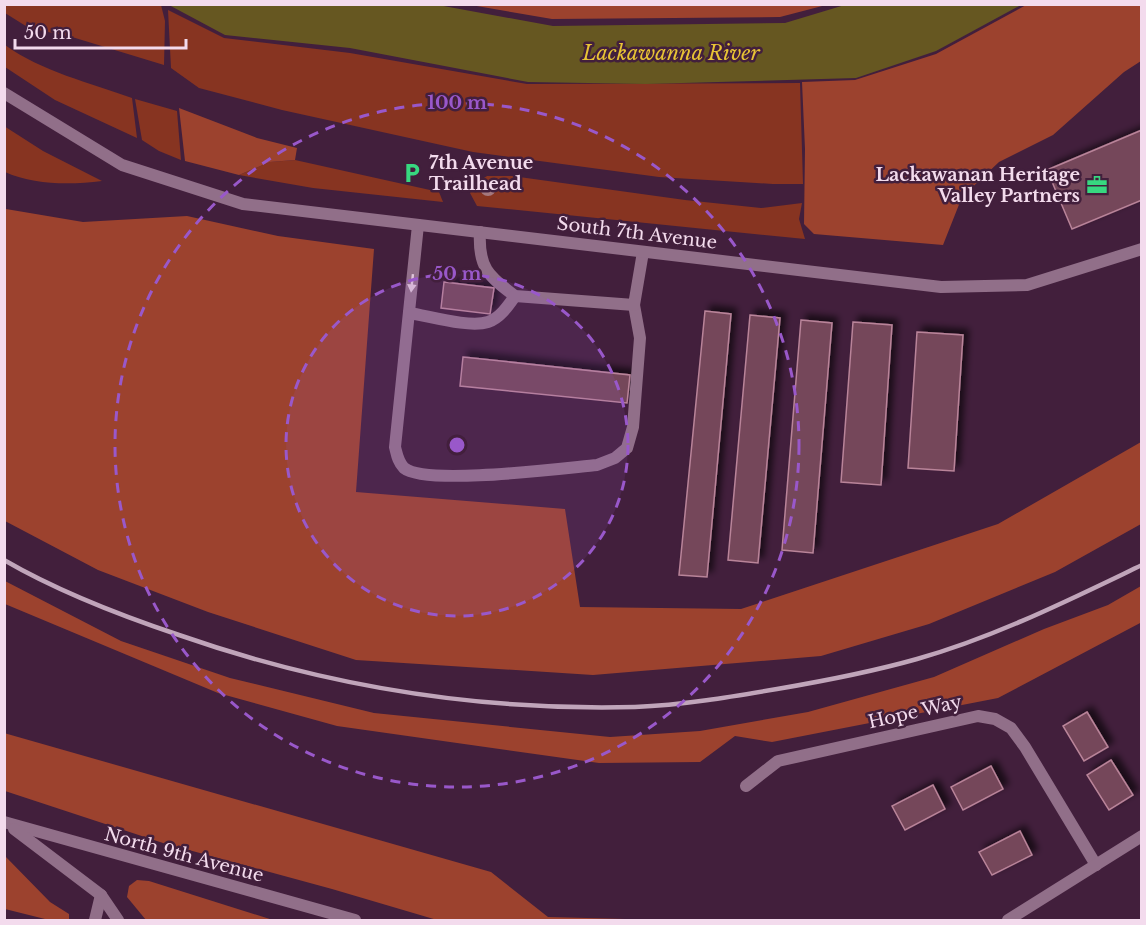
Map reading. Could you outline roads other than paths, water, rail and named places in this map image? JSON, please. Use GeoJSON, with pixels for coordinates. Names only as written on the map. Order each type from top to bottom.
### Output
{"type":"FeatureCollection","features":[{"type":"Feature","properties":{"kind":"street","name":"South 7th Avenue"},"geometry":{"type":"LineString","coordinates":[[4,93],[122,165],[243,204],[940,287],[1027,285],[1142,249]]}},
{"type":"Feature","properties":{"kind":"street"},"geometry":{"type":"LineString","coordinates":[[418,225],[395,447],[398,460],[405,469],[417,473],[464,477],[597,465],[615,459],[627,448],[633,427],[640,338],[634,305],[643,252]]}},
{"type":"Feature","properties":{"kind":"street"},"geometry":{"type":"LineString","coordinates":[[480,232],[479,252],[487,271],[502,287],[515,296],[634,305]]}},
{"type":"Feature","properties":{"kind":"street"},"geometry":{"type":"LineString","coordinates":[[409,313],[471,323],[487,322],[498,316],[515,296]]}},
{"type":"Feature","properties":{"kind":"street","name":"Hope Way"},"geometry":{"type":"LineString","coordinates":[[746,786],[778,761],[978,716],[995,719],[1011,728],[1025,747],[1096,865]]}},
{"type":"Feature","properties":{"kind":"street"},"geometry":{"type":"LineString","coordinates":[[7,823],[101,895],[118,921]]}},
{"type":"Feature","properties":{"kind":"street","name":"North 9th Avenue"},"geometry":{"type":"LineString","coordinates":[[7,823],[355,921]]}},
{"type":"Feature","properties":{"kind":"street"},"geometry":{"type":"LineString","coordinates":[[1008,921],[1142,836]]}},
{"type":"Feature","properties":{"kind":"street"},"geometry":{"type":"LineString","coordinates":[[95,921],[101,895]]}},
{"type":"Feature","properties":{"kind":"water","name":"Lackawanna River"},"geometry":{"type":"Polygon","coordinates":[[[848,4],[1021,5],[936,51],[856,78],[646,84],[528,82],[350,48],[225,35],[169,5],[438,5],[553,26],[785,23],[848,4]]]}},
{"type":"Feature","properties":{"kind":"railway"},"geometry":{"type":"LineString","coordinates":[[4,560],[68,593],[112,611],[234,653],[290,668],[404,692],[519,705],[577,707],[635,707],[706,700],[812,683],[900,664],[1003,629],[1142,565]]}},
{"type":"Feature","properties":{"kind":"place","name":"7th Avenue Trailhead"},"geometry":{"type":"Point","coordinates":[412,173]}},
{"type":"Feature","properties":{"kind":"place","name":"Lackawanan Heritage Valley Partners"},"geometry":{"type":"Point","coordinates":[1097,185]}}]}
